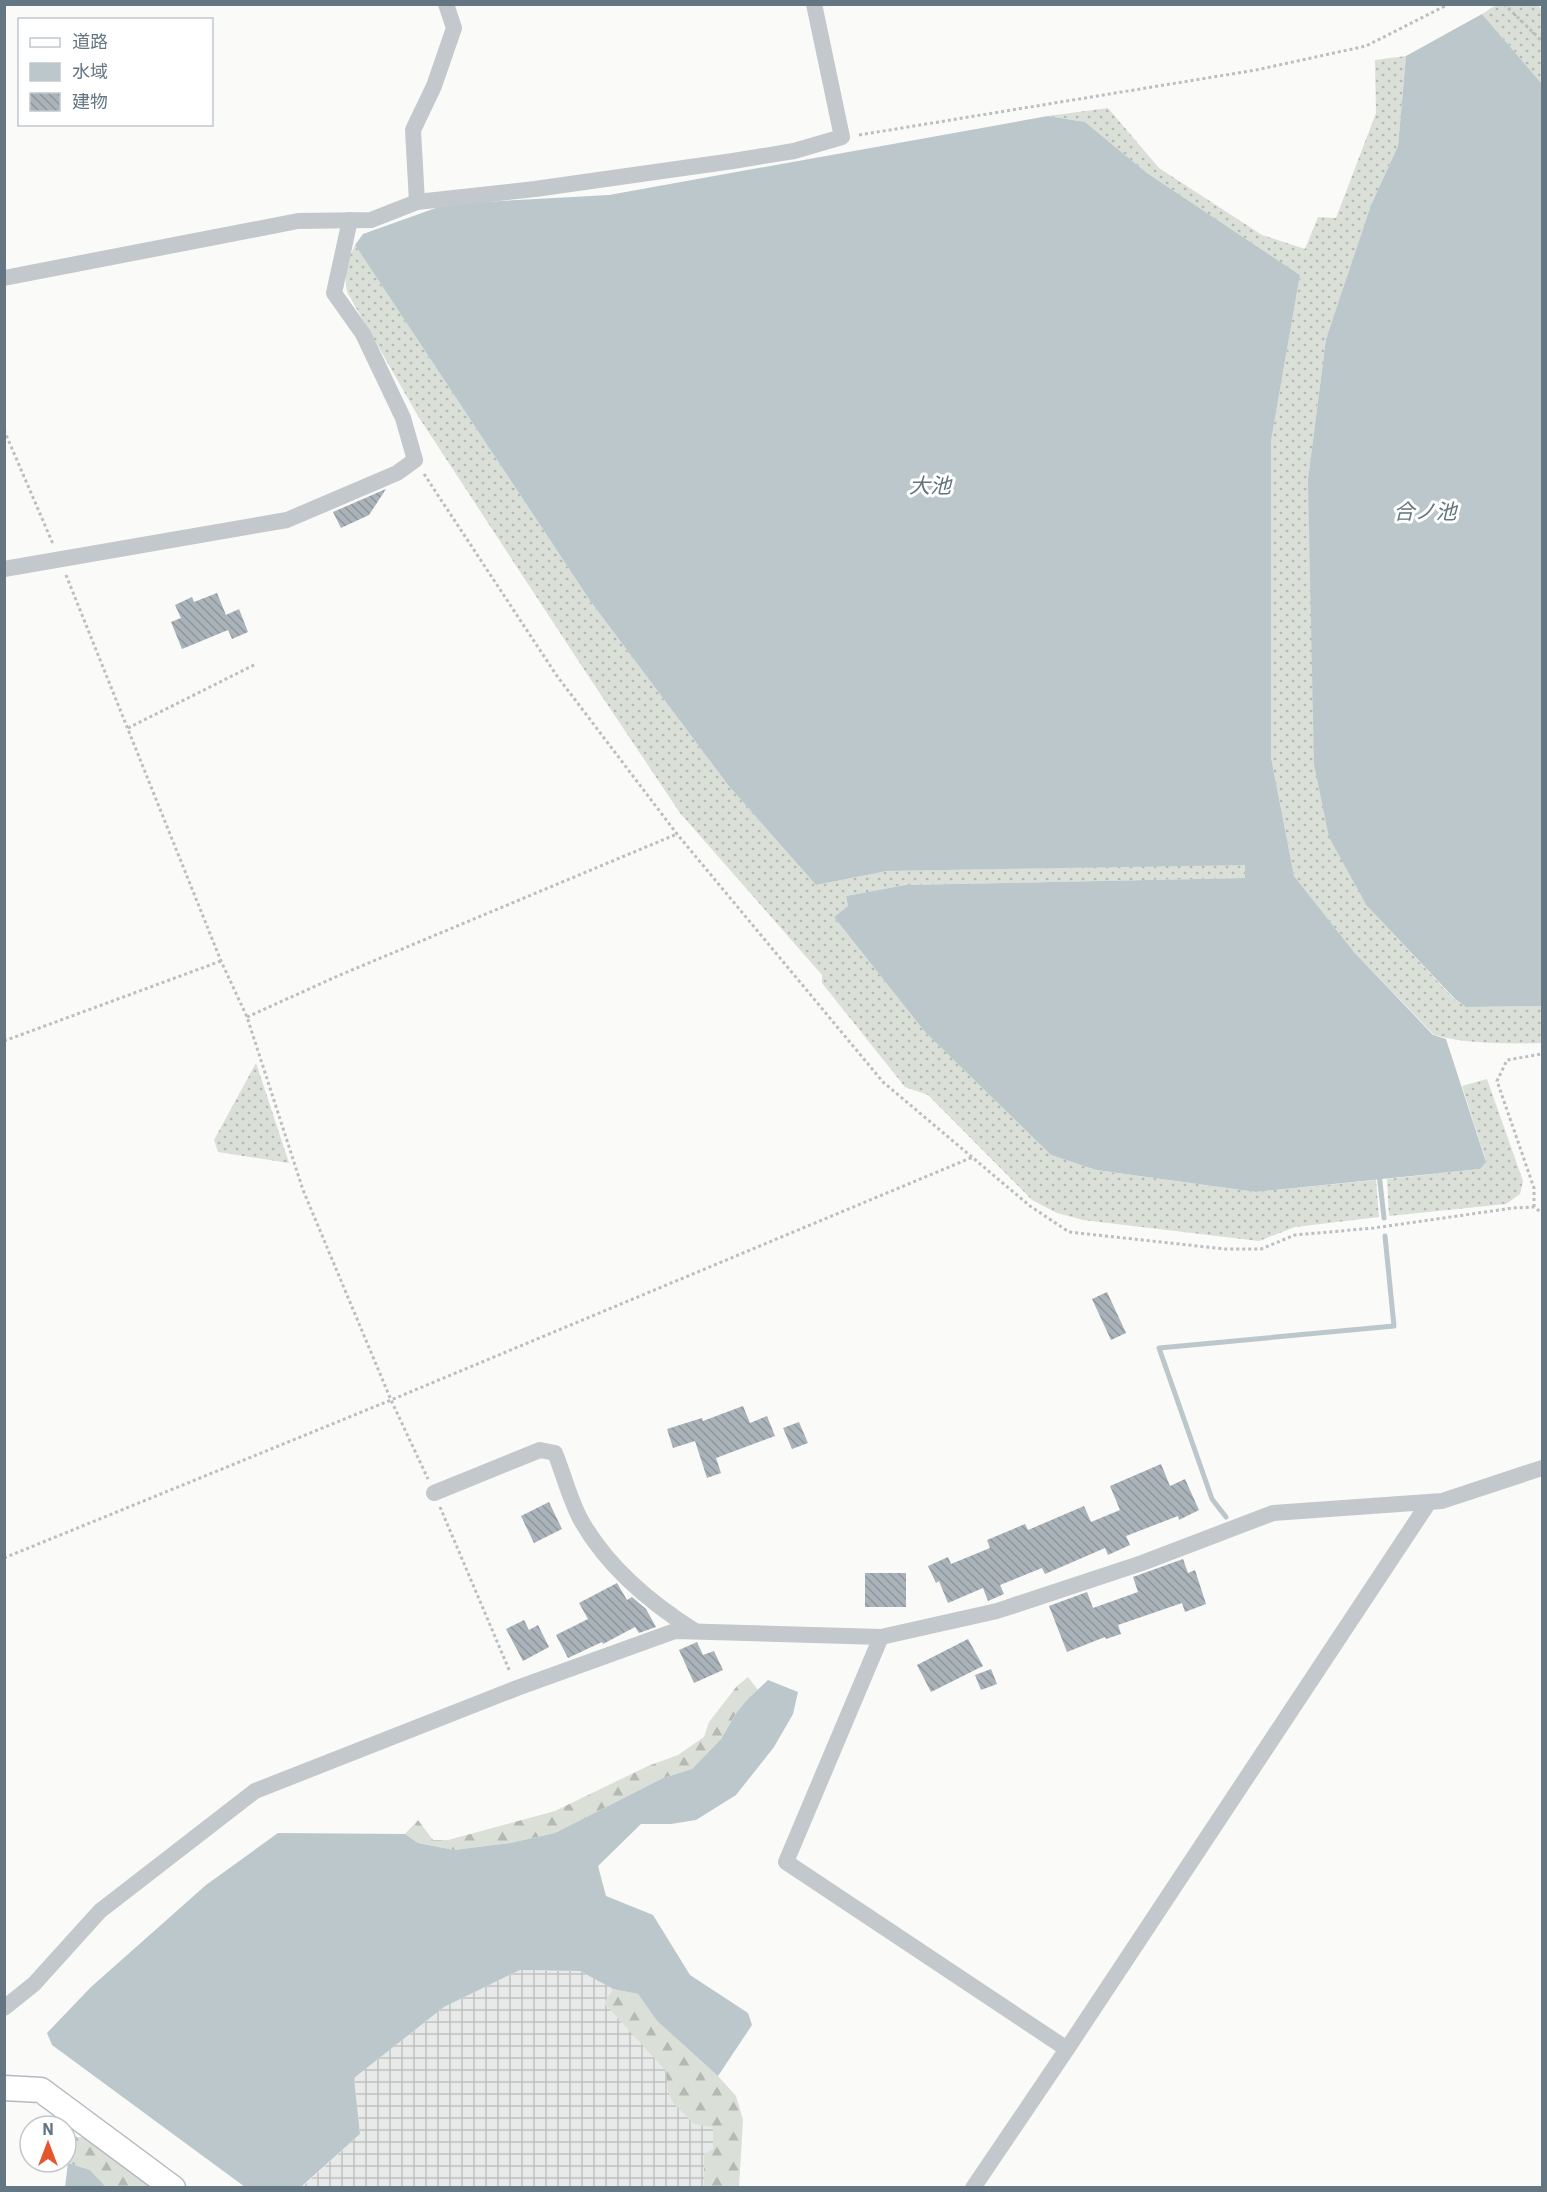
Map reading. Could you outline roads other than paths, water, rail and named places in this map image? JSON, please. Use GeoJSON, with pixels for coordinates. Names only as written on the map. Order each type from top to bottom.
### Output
{"type":"FeatureCollection","features":[{"type":"Feature","properties":{"kind":"street"},"geometry":{"type":"LineString","coordinates":[[417,202],[413,130],[434,86],[453,28],[446,4]]}},
{"type":"Feature","properties":{"kind":"street"},"geometry":{"type":"LineString","coordinates":[[4,278],[298,221],[371,220],[417,202],[535,189],[733,161],[794,151],[842,137],[814,4]]}},
{"type":"Feature","properties":{"kind":"street"},"geometry":{"type":"LineString","coordinates":[[4,569],[287,520],[397,473],[415,460],[403,418],[363,334],[334,293],[350,220]]}},
{"type":"Feature","properties":{"kind":"street"},"geometry":{"type":"LineString","coordinates":[[434,1493],[540,1450],[555,1453],[582,1522],[619,1572],[669,1615],[695,1631]]}},
{"type":"Feature","properties":{"kind":"street"},"geometry":{"type":"LineString","coordinates":[[4,2008],[34,1984],[100,1911],[255,1791],[517,1688],[675,1631],[881,1637],[997,1611],[1142,1563],[1273,1513],[1442,1501],[1542,1468]]}},
{"type":"Feature","properties":{"kind":"street"},"geometry":{"type":"LineString","coordinates":[[973,2187],[1429,1502]]}},
{"type":"Feature","properties":{"kind":"street"},"geometry":{"type":"LineString","coordinates":[[881,1637],[786,1862],[1067,2049]]}},
{"type":"Feature","properties":{"kind":"street"},"geometry":{"type":"LineString","coordinates":[[4,2088],[41,2090],[173,2187]]}},
{"type":"Feature","properties":{"kind":"water","name":"合ノ池"},"geometry":{"type":"Polygon","coordinates":[[[1482,14],[1542,84],[1542,1006],[1466,1007],[1455,999],[1367,906],[1329,837],[1314,764],[1308,479],[1326,339],[1371,205],[1398,146],[1406,56],[1482,14]]]}},
{"type":"Feature","properties":{"kind":"water","name":"大池"},"geometry":{"type":"Polygon","coordinates":[[[1048,116],[1085,122],[1147,173],[1300,275],[1271,441],[1271,757],[1294,876],[1354,952],[1433,1035],[1446,1039],[1486,1162],[1480,1169],[1256,1192],[1096,1170],[1051,1155],[925,1032],[834,917],[848,906],[846,896],[905,885],[1245,878],[1245,865],[887,871],[816,885],[728,785],[591,602],[355,245],[363,234],[447,204],[609,195],[1048,116]]]}},
{"type":"Feature","properties":{"kind":"water"},"geometry":{"type":"Polygon","coordinates":[[[768,1680],[798,1692],[793,1714],[774,1747],[736,1795],[696,1820],[671,1824],[641,1824],[598,1866],[606,1896],[653,1915],[690,1975],[748,2013],[752,2025],[718,2076],[657,2021],[638,1994],[613,1989],[580,1971],[520,1970],[444,2007],[354,2078],[360,2134],[301,2187],[245,2187],[52,2045],[47,2033],[91,1987],[206,1885],[278,1833],[405,1834],[418,1843],[454,1850],[510,1843],[555,1833],[663,1778],[692,1769],[721,1739],[746,1701],[768,1680]]]}},
{"type":"Feature","properties":{"kind":"water"},"geometry":{"type":"Polygon","coordinates":[[[78,2166],[90,2170],[106,2187],[65,2187],[67,2174],[78,2174],[78,2166]]]}},
{"type":"Feature","properties":{"kind":"waterway"},"geometry":{"type":"LineString","coordinates":[[1379,1173],[1384,1218]]}},
{"type":"Feature","properties":{"kind":"waterway"},"geometry":{"type":"LineString","coordinates":[[1226,1517],[1212,1499],[1159,1348],[1394,1326],[1385,1236]]}}]}
